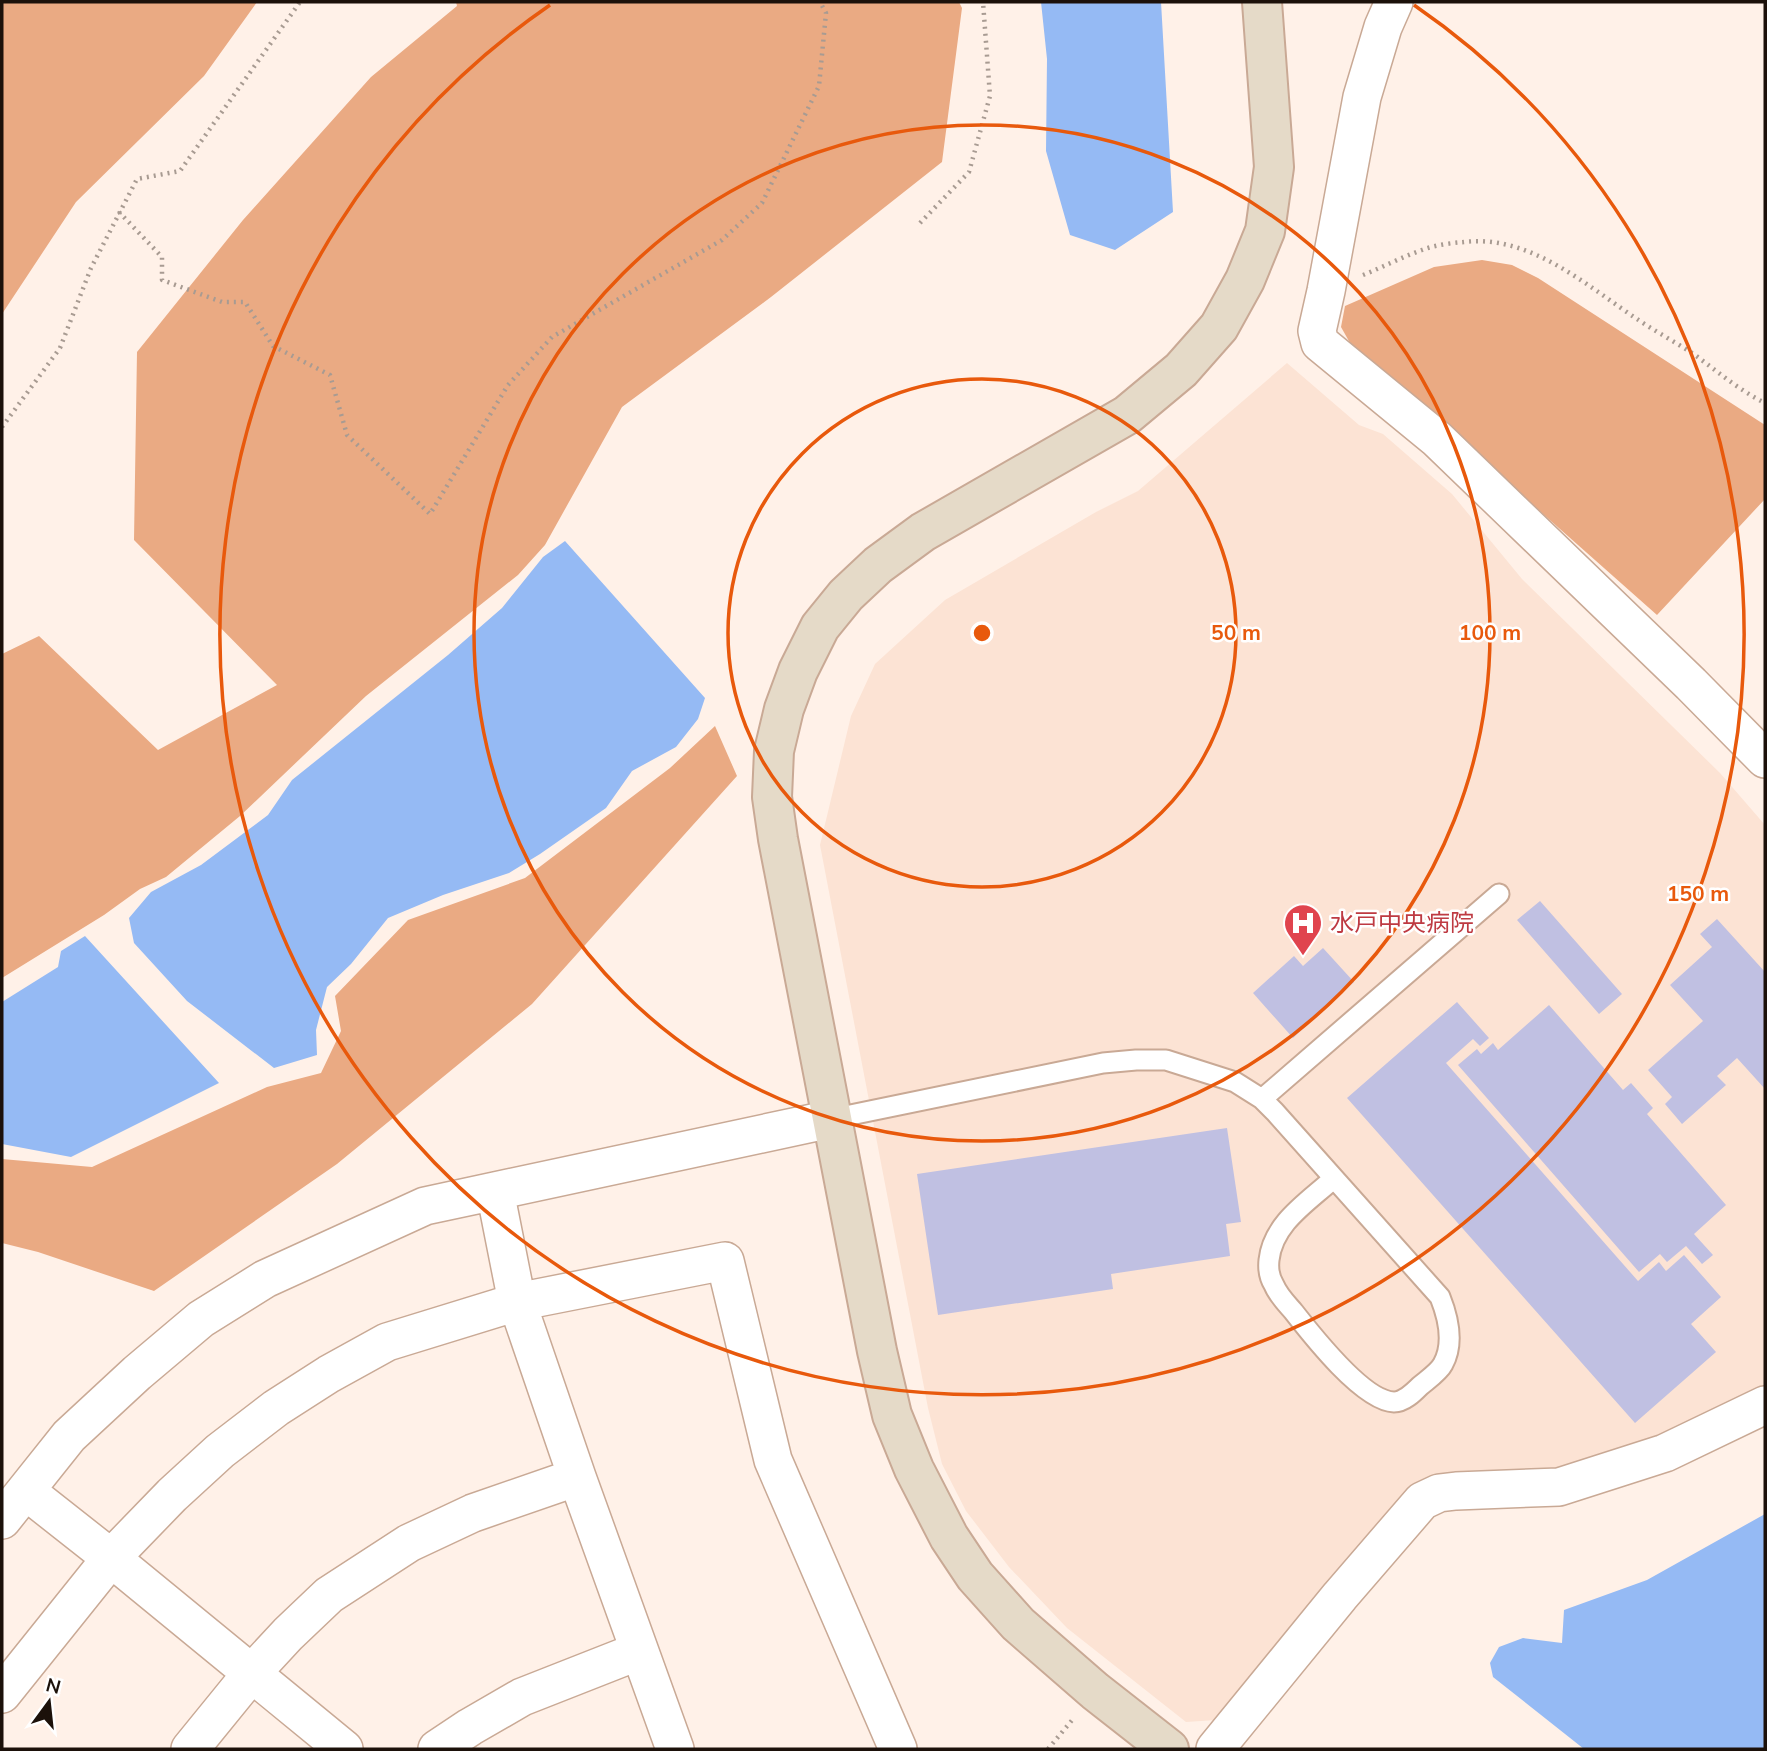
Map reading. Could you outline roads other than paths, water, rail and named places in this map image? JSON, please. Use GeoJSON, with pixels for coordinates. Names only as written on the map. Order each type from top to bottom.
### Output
{"type":"FeatureCollection","features":[{"type":"Feature","properties":{"kind":"street"},"geometry":{"type":"LineString","coordinates":[[1169,1749],[1095,1691],[1018,1624],[975,1576],[949,1537],[914,1469],[892,1415],[831,1119],[778,839],[772,797],[774,751],[784,709],[798,671],[820,627],[846,595],[878,565],[923,533],[1127,415],[1181,370],[1219,327],[1245,280],[1265,231],[1274,167],[1262,2]]}},
{"type":"Feature","properties":{"kind":"street"},"geometry":{"type":"LineString","coordinates":[[1394,2],[1383,27],[1362,97],[1317,331],[1320,343],[1437,439],[1765,759]]}},
{"type":"Feature","properties":{"kind":"street"},"geometry":{"type":"LineString","coordinates":[[2,1520],[69,1436],[137,1373],[201,1319],[265,1279],[425,1206],[831,1119]]}},
{"type":"Feature","properties":{"kind":"street"},"geometry":{"type":"LineString","coordinates":[[495,1191],[517,1302],[674,1749]]}},
{"type":"Feature","properties":{"kind":"street"},"geometry":{"type":"LineString","coordinates":[[2,1694],[111,1558],[172,1495],[220,1451],[276,1408],[330,1374],[387,1342],[517,1302],[725,1261],[773,1460],[898,1749]]}},
{"type":"Feature","properties":{"kind":"street"},"geometry":{"type":"LineString","coordinates":[[1215,1749],[1422,1501],[1439,1493],[1456,1491],[1559,1487],[1665,1453],[1765,1405]]}},
{"type":"Feature","properties":{"kind":"street"},"geometry":{"type":"LineString","coordinates":[[190,1749],[251,1674],[329,1595],[409,1543],[472,1513],[577,1477]]}},
{"type":"Feature","properties":{"kind":"street"},"geometry":{"type":"LineString","coordinates":[[26,1491],[344,1749]]}},
{"type":"Feature","properties":{"kind":"street"},"geometry":{"type":"LineString","coordinates":[[437,1749],[522,1697],[639,1651]]}},
{"type":"Feature","properties":{"kind":"lane"},"geometry":{"type":"LineString","coordinates":[[1262,1099],[1499,894]]}},
{"type":"Feature","properties":{"kind":"lane"},"geometry":{"type":"LineString","coordinates":[[831,1119],[1103,1063],[1166,1060],[1235,1082],[1262,1099],[1298,1136],[1333,1179],[1440,1297],[1446,1312],[1448,1329],[1443,1366],[1407,1398],[1395,1402],[1379,1398],[1346,1373],[1313,1337],[1275,1288],[1268,1272],[1274,1240],[1284,1223],[1333,1179]]}},
{"type":"Feature","properties":{"kind":"water"},"geometry":{"type":"Polygon","coordinates":[[[1041,2],[1161,2],[1173,212],[1115,250],[1070,235],[1046,151],[1047,59],[1041,2]]]}},
{"type":"Feature","properties":{"kind":"water"},"geometry":{"type":"Polygon","coordinates":[[[565,541],[705,698],[698,719],[676,747],[632,771],[606,808],[540,854],[509,873],[443,895],[388,918],[351,964],[327,987],[316,1030],[317,1055],[274,1068],[187,1001],[134,943],[129,918],[151,892],[201,865],[268,815],[292,780],[448,655],[502,608],[543,557],[565,541]]]}},
{"type":"Feature","properties":{"kind":"water"},"geometry":{"type":"Polygon","coordinates":[[[85,936],[219,1083],[71,1157],[2,1144],[2,1002],[58,967],[61,951],[85,936]]]}},
{"type":"Feature","properties":{"kind":"water"},"geometry":{"type":"Polygon","coordinates":[[[1765,1514],[1765,1749],[1584,1749],[1493,1677],[1490,1663],[1499,1647],[1523,1638],[1562,1643],[1564,1610],[1647,1580],[1765,1514]]]}},
{"type":"Feature","properties":{"kind":"place","name":"水戸中央病院"},"geometry":{"type":"Point","coordinates":[1303,957]}}]}
